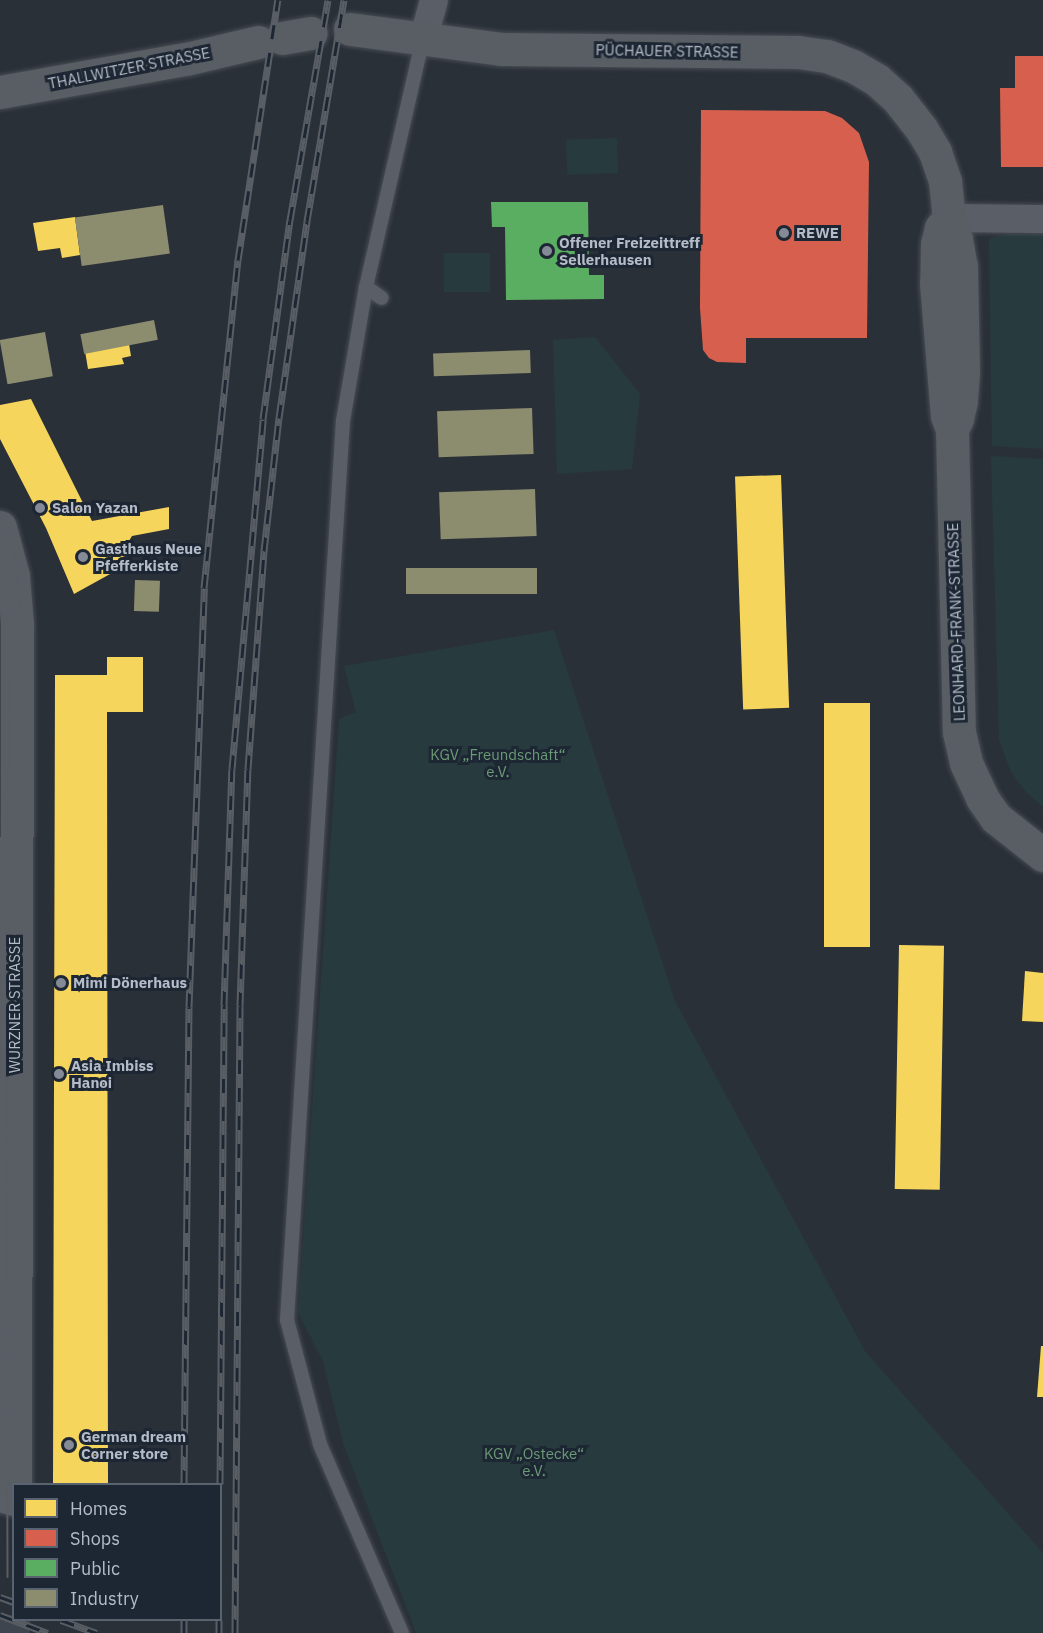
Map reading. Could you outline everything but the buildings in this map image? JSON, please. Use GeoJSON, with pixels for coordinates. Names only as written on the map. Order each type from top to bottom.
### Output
{"type":"FeatureCollection","features":[{"type":"Feature","properties":{"kind":"street"},"geometry":{"type":"LineString","coordinates":[[350,29],[424,37],[434,0]]}},
{"type":"Feature","properties":{"kind":"street","name":"PÜCHAUER STRASSE"},"geometry":{"type":"LineString","coordinates":[[424,37],[501,49],[798,52],[827,56],[853,66],[877,80],[898,99]]}},
{"type":"Feature","properties":{"kind":"street","name":"THALLWITZER STRASSE"},"geometry":{"type":"LineString","coordinates":[[0,92],[186,59],[284,38]]}},
{"type":"Feature","properties":{"kind":"street","name":"LEONHARD-FRANK-STRASSE"},"geometry":{"type":"LineString","coordinates":[[898,99],[935,152],[945,181],[949,218],[941,228],[935,263],[938,317],[954,387],[947,416],[952,429],[959,732],[966,764],[982,798],[1008,829],[1043,855]]}},
{"type":"Feature","properties":{"kind":"street"},"geometry":{"type":"LineString","coordinates":[[949,218],[1043,219]]}},
{"type":"Feature","properties":{"kind":"street","name":"WURZNER STRASSE"},"geometry":{"type":"LineString","coordinates":[[0,528],[10,561],[17,608],[7,1007],[15,1483]]}},
{"type":"Feature","properties":{"kind":"lane"},"geometry":{"type":"LineString","coordinates":[[402,1633],[320,1444],[288,1320],[343,421],[366,287],[424,37]]}},
{"type":"Feature","properties":{"kind":"lane"},"geometry":{"type":"LineString","coordinates":[[366,287],[382,298]]}},
{"type":"Feature","properties":{"kind":"green space"},"geometry":{"type":"Polygon","coordinates":[[[617,138],[618,173],[567,175],[566,140],[617,138]]]}},
{"type":"Feature","properties":{"kind":"green space"},"geometry":{"type":"Polygon","coordinates":[[[1007,234],[1043,234],[1043,449],[992,446],[989,238],[1007,234]]]}},
{"type":"Feature","properties":{"kind":"green space"},"geometry":{"type":"Polygon","coordinates":[[[444,253],[490,253],[490,292],[444,292],[444,253]]]}},
{"type":"Feature","properties":{"kind":"green space"},"geometry":{"type":"Polygon","coordinates":[[[595,337],[640,394],[632,469],[557,474],[553,340],[595,337]]]}},
{"type":"Feature","properties":{"kind":"green space"},"geometry":{"type":"Polygon","coordinates":[[[991,456],[1043,459],[1043,807],[1025,791],[1011,772],[999,740],[991,456]]]}},
{"type":"Feature","properties":{"kind":"green space"},"geometry":{"type":"Polygon","coordinates":[[[554,630],[675,1001],[865,1351],[1043,1553],[1043,1633],[416,1633],[343,1443],[323,1361],[298,1313],[339,719],[356,712],[344,666],[554,630]]]}},
{"type":"Feature","properties":{"kind":"tunnel"},"geometry":{"type":"LineString","coordinates":[[13,1633],[14,1621]]}},
{"type":"Feature","properties":{"kind":"tram line"},"geometry":{"type":"LineString","coordinates":[[0,512],[15,555],[22,613],[22,1483]]}},
{"type":"Feature","properties":{"kind":"tram line"},"geometry":{"type":"LineString","coordinates":[[0,544],[8,580],[11,626],[7,1007],[8,1577]]}},
{"type":"Feature","properties":{"kind":"tram line"},"geometry":{"type":"LineString","coordinates":[[0,603],[5,624]]}},
{"type":"Feature","properties":{"kind":"railway"},"geometry":{"type":"LineString","coordinates":[[184,1483],[189,1007],[204,588],[238,260],[278,0]]}},
{"type":"Feature","properties":{"kind":"railway"},"geometry":{"type":"LineString","coordinates":[[220,1483],[224,1005],[232,769],[263,419],[290,220],[328,0]]}},
{"type":"Feature","properties":{"kind":"railway"},"geometry":{"type":"LineString","coordinates":[[235,1633],[240,1006],[248,769],[264,551],[279,418],[307,221],[344,0]]}},
{"type":"Feature","properties":{"kind":"railway"},"geometry":{"type":"LineString","coordinates":[[0,1597],[12,1601]]}},
{"type":"Feature","properties":{"kind":"railway"},"geometry":{"type":"LineString","coordinates":[[0,1615],[12,1620]]}},
{"type":"Feature","properties":{"kind":"railway"},"geometry":{"type":"LineString","coordinates":[[16,1621],[48,1633]]}},
{"type":"Feature","properties":{"kind":"railway"},"geometry":{"type":"LineString","coordinates":[[64,1621],[97,1633]]}},
{"type":"Feature","properties":{"kind":"railway"},"geometry":{"type":"LineString","coordinates":[[184,1621],[184,1633]]}},
{"type":"Feature","properties":{"kind":"railway"},"geometry":{"type":"LineString","coordinates":[[219,1621],[219,1633]]}},
{"type":"Feature","properties":{"kind":"place","name":"REWE"},"geometry":{"type":"Point","coordinates":[784,233]}},
{"type":"Feature","properties":{"kind":"place","name":"Offener Freizeittreff Sellerhausen"},"geometry":{"type":"Point","coordinates":[547,251]}},
{"type":"Feature","properties":{"kind":"place","name":"Salon Yazan"},"geometry":{"type":"Point","coordinates":[40,508]}},
{"type":"Feature","properties":{"kind":"place","name":"Gasthaus Neue Pfefferkiste"},"geometry":{"type":"Point","coordinates":[83,557]}},
{"type":"Feature","properties":{"kind":"place","name":"Mimi Dönerhaus"},"geometry":{"type":"Point","coordinates":[61,983]}},
{"type":"Feature","properties":{"kind":"place","name":"Asia Imbiss Hanoi"},"geometry":{"type":"Point","coordinates":[59,1074]}},
{"type":"Feature","properties":{"kind":"place","name":"German dream Corner store"},"geometry":{"type":"Point","coordinates":[69,1445]}},
{"type":"Feature","properties":{"kind":"park label","name":"KGV „Freundschaft“ e.V."},"geometry":{"type":"Point","coordinates":[498,762]}},
{"type":"Feature","properties":{"kind":"park label","name":"KGV „Ostecke“ e.V."},"geometry":{"type":"Point","coordinates":[534,1462]}}]}
